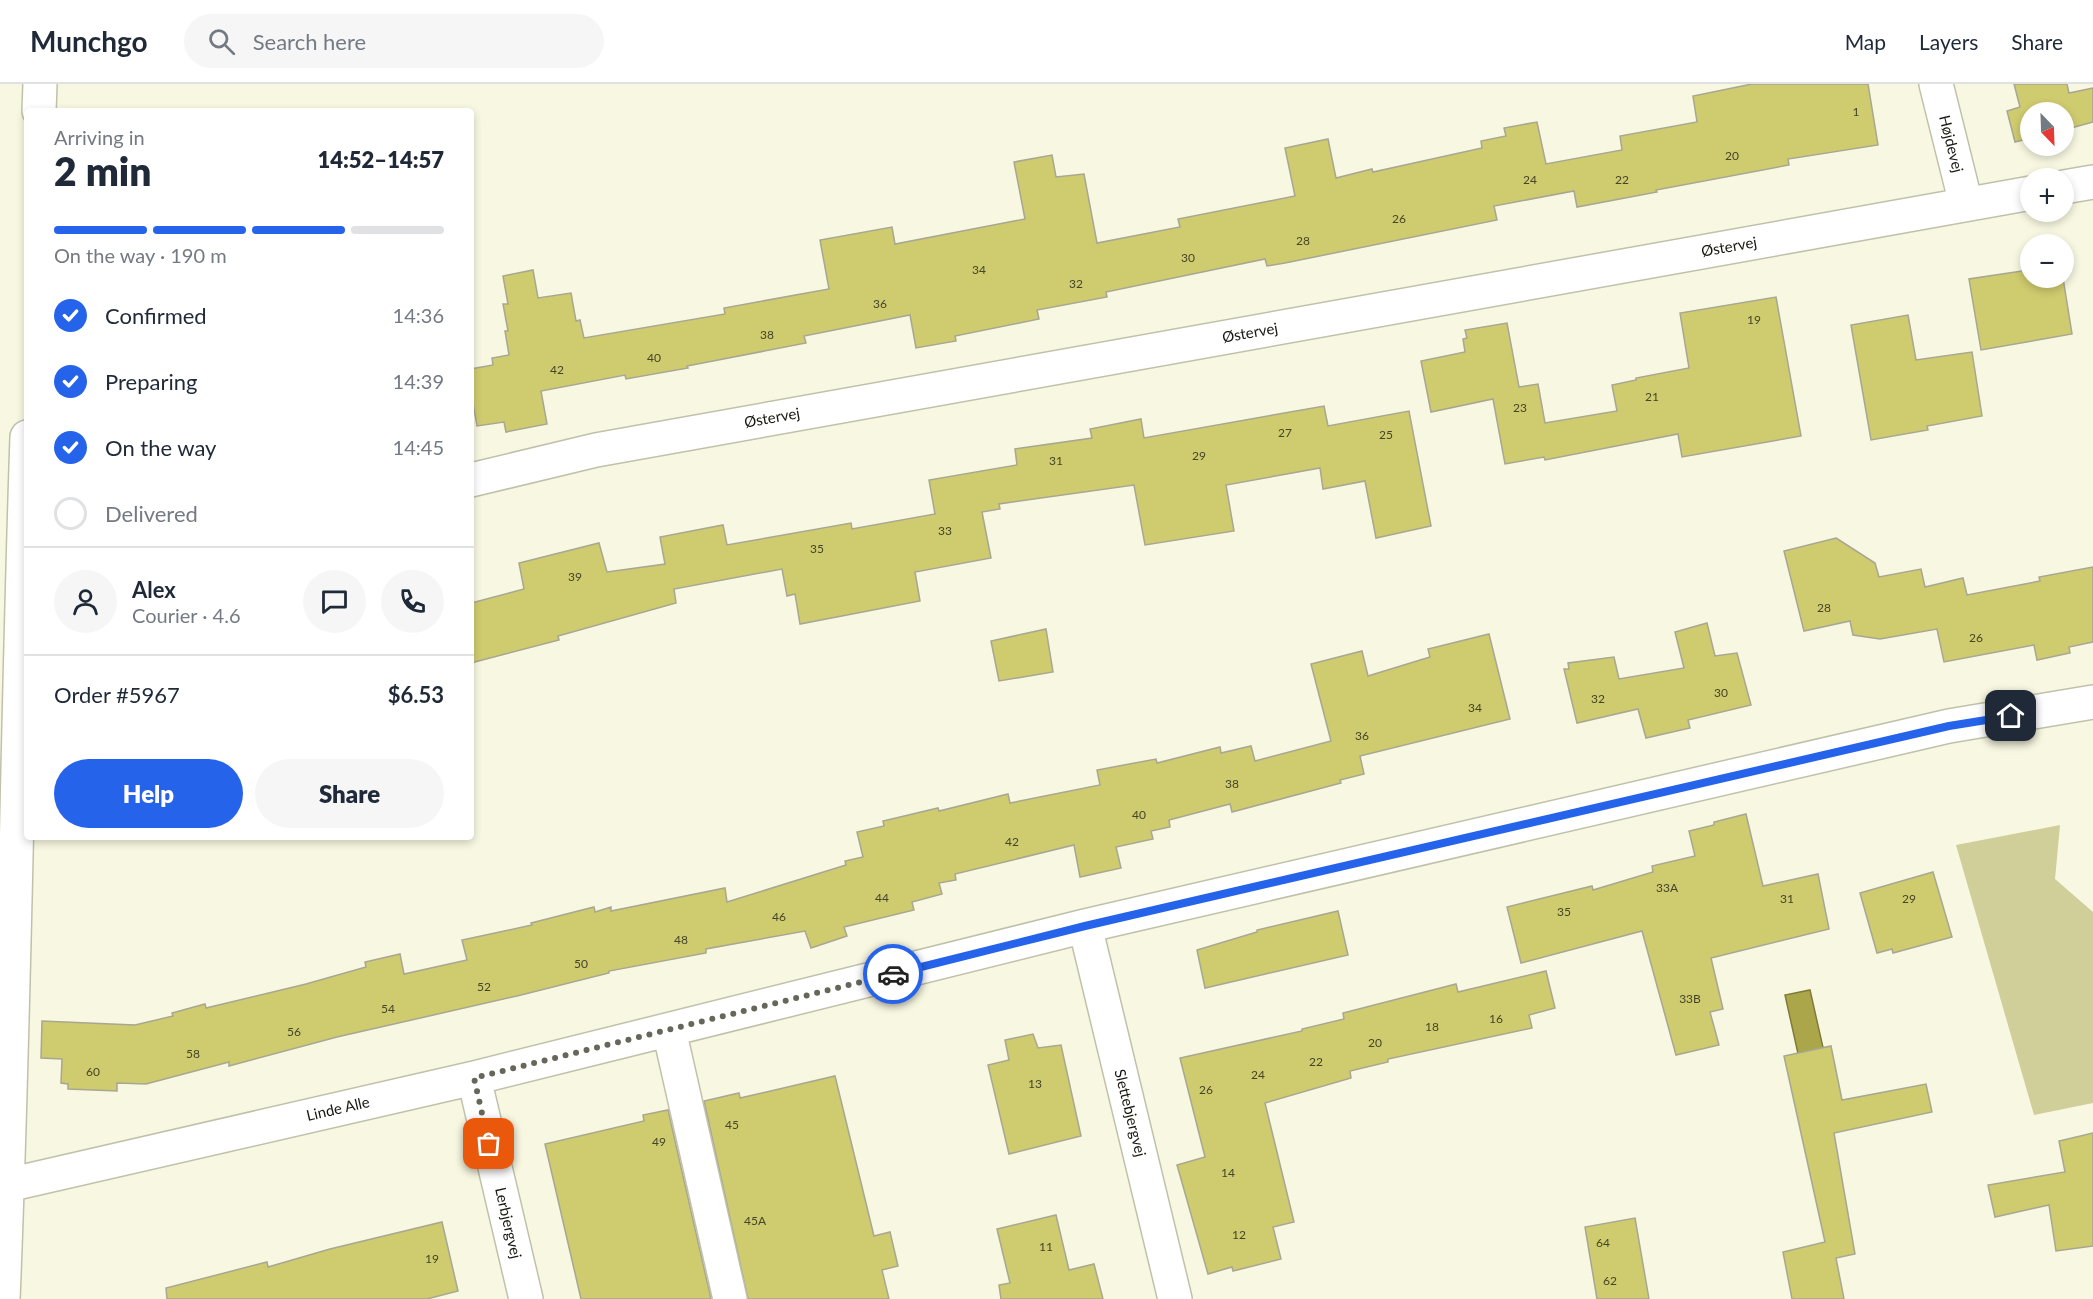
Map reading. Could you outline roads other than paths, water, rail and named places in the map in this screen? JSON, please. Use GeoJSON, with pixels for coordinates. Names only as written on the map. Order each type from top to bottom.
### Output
{"type":"FeatureCollection","features":[{"type":"Feature","properties":{"kind":"street"},"geometry":{"type":"LineString","coordinates":[[39,108],[40,84]]}},
{"type":"Feature","properties":{"kind":"street","name":"Højdevej"},"geometry":{"type":"LineString","coordinates":[[1936,84],[1966,204]]}},
{"type":"Feature","properties":{"kind":"street"},"geometry":{"type":"LineString","coordinates":[[2074,185],[2093,182]]}},
{"type":"Feature","properties":{"kind":"street","name":"Østervej"},"geometry":{"type":"LineString","coordinates":[[474,479],[596,450],[2020,195]]}},
{"type":"Feature","properties":{"kind":"street"},"geometry":{"type":"LineString","coordinates":[[3,1299],[24,590]]}},
{"type":"Feature","properties":{"kind":"street","name":"Linde Alle"},"geometry":{"type":"LineString","coordinates":[[8,1185],[474,1078],[1085,926],[1949,726],[2093,702]]}},
{"type":"Feature","properties":{"kind":"street","name":"Slettebjergvej"},"geometry":{"type":"LineString","coordinates":[[1085,926],[1175,1299]]}},
{"type":"Feature","properties":{"kind":"street"},"geometry":{"type":"LineString","coordinates":[[669,1030],[730,1299]]}},
{"type":"Feature","properties":{"kind":"street","name":"Lerbjergvej"},"geometry":{"type":"LineString","coordinates":[[474,1078],[526,1299]]}}]}
